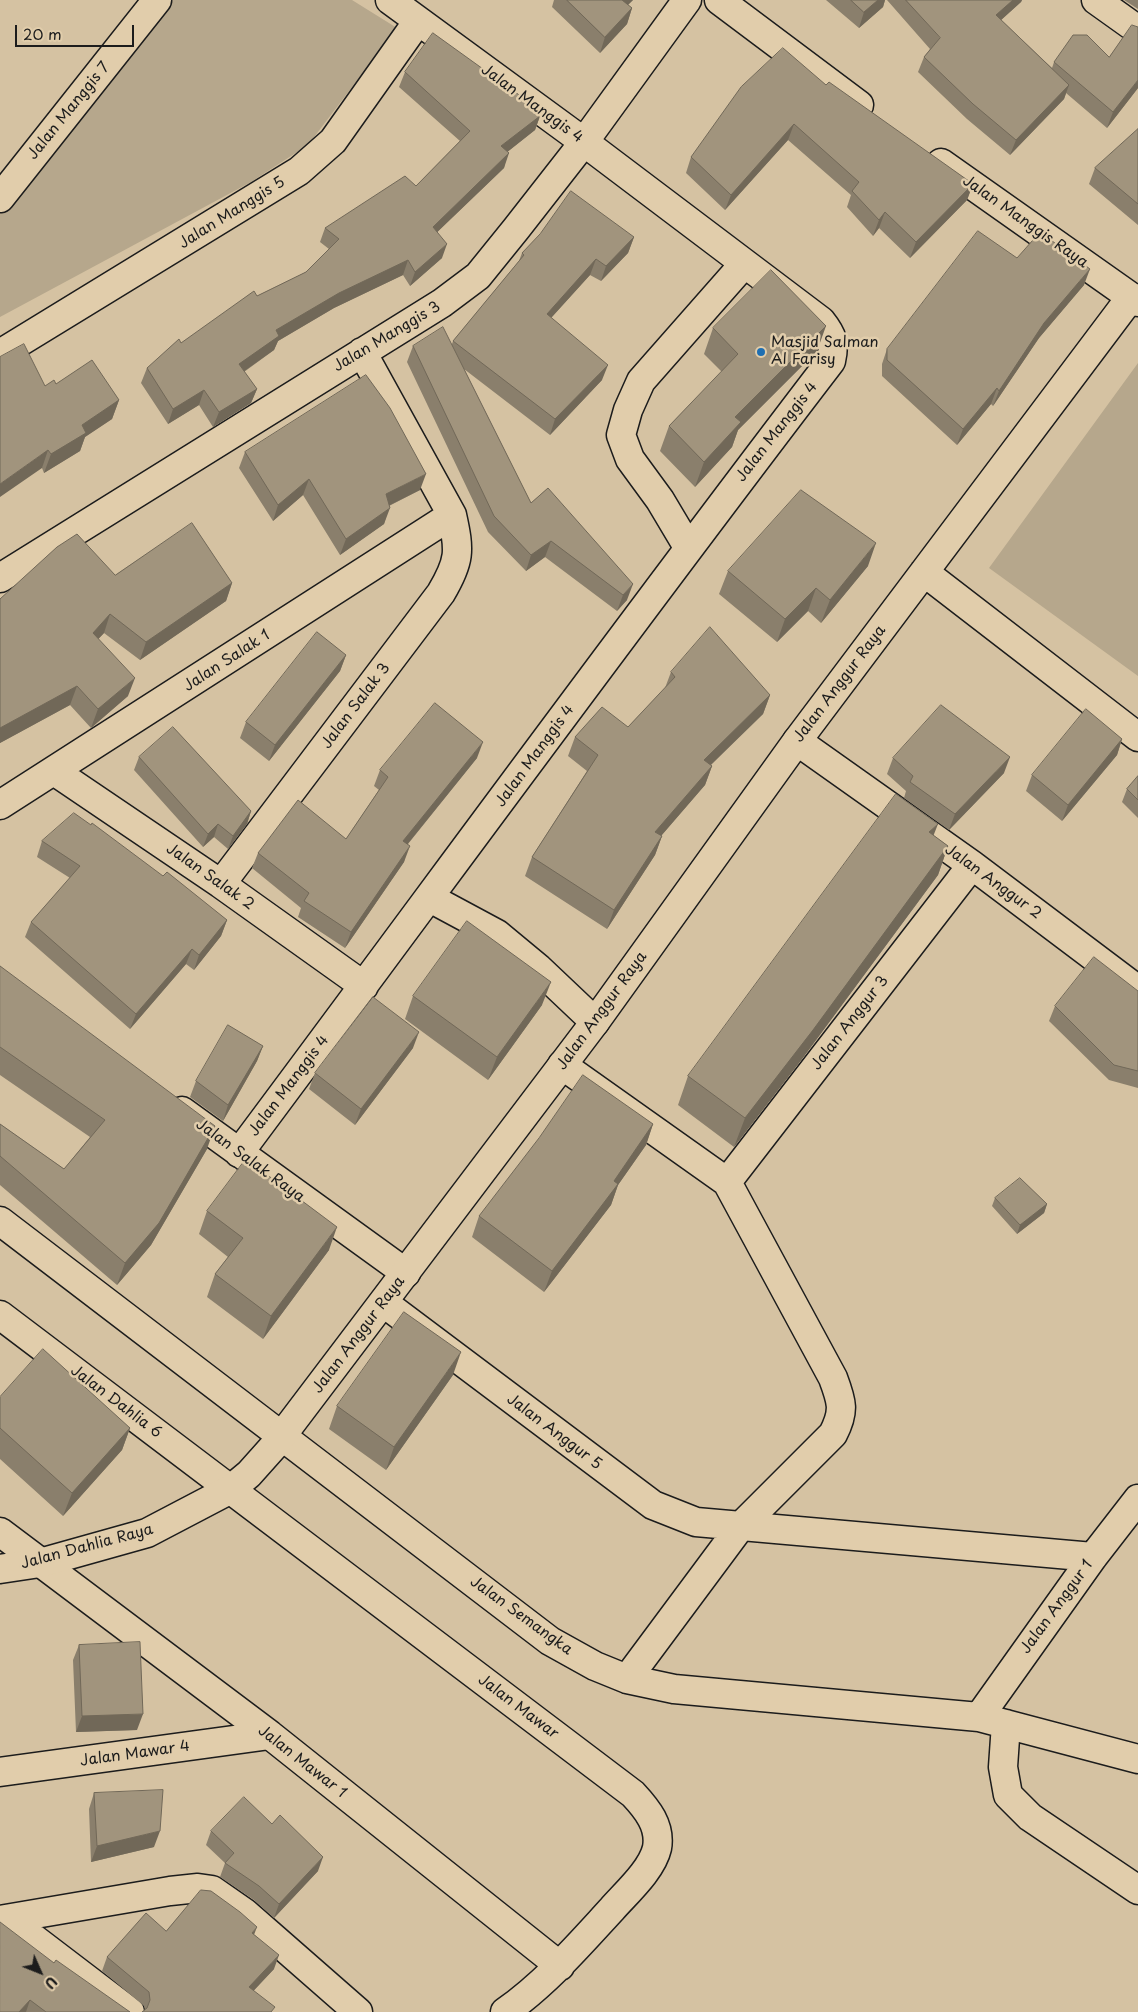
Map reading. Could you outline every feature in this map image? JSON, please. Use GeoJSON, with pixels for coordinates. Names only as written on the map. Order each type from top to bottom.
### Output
{"type":"FeatureCollection","features":[{"type":"Feature","properties":{"kind":"street","name":"Jalan Manggis 7"},"geometry":{"type":"LineString","coordinates":[[0,198],[157,0]]}},
{"type":"Feature","properties":{"kind":"street","name":"Jalan Manggis 4"},"geometry":{"type":"LineString","coordinates":[[239,1153],[430,898],[688,547],[831,361],[835,345],[832,334],[821,321],[584,142],[390,0]]}},
{"type":"Feature","properties":{"kind":"street","name":"Jalan Manggis 3"},"geometry":{"type":"LineString","coordinates":[[0,578],[442,304],[478,276],[584,142],[688,0]]}},
{"type":"Feature","properties":{"kind":"street"},"geometry":{"type":"LineString","coordinates":[[719,0],[879,119]]}},
{"type":"Feature","properties":{"kind":"street"},"geometry":{"type":"LineString","coordinates":[[1096,0],[1138,30]]}},
{"type":"Feature","properties":{"kind":"street","name":"Jalan Manggis 5"},"geometry":{"type":"LineString","coordinates":[[0,354],[299,172],[333,141],[418,21]]}},
{"type":"Feature","properties":{"kind":"street","name":"Jalan Manggis Raya"},"geometry":{"type":"LineString","coordinates":[[919,147],[1136,296]]}},
{"type":"Feature","properties":{"kind":"street"},"geometry":{"type":"LineString","coordinates":[[688,547],[660,500],[630,459],[621,435],[628,410],[641,381],[744,264]]}},
{"type":"Feature","properties":{"kind":"street","name":"Jalan Anggur Raya"},"geometry":{"type":"LineString","coordinates":[[240,1481],[279,1441],[595,1022],[797,741],[1136,296]]}},
{"type":"Feature","properties":{"kind":"street","name":"Jalan Salak 3"},"geometry":{"type":"LineString","coordinates":[[221,884],[441,593],[455,568],[458,543],[452,515],[362,352]]}},
{"type":"Feature","properties":{"kind":"street","name":"Jalan Salak 1"},"geometry":{"type":"LineString","coordinates":[[0,805],[452,515]]}},
{"type":"Feature","properties":{"kind":"street"},"geometry":{"type":"LineString","coordinates":[[924,572],[1138,737]]}},
{"type":"Feature","properties":{"kind":"street","name":"Jalan Anggur 2"},"geometry":{"type":"LineString","coordinates":[[797,741],[972,865],[1138,990]]}},
{"type":"Feature","properties":{"kind":"street","name":"Jalan Salak 2"},"geometry":{"type":"LineString","coordinates":[[54,772],[221,884],[364,986]]}},
{"type":"Feature","properties":{"kind":"street","name":"Jalan Anggur 3"},"geometry":{"type":"LineString","coordinates":[[728,1182],[972,865]]}},
{"type":"Feature","properties":{"kind":"street"},"geometry":{"type":"LineString","coordinates":[[430,898],[497,934],[538,968],[595,1022]]}},
{"type":"Feature","properties":{"kind":"street"},"geometry":{"type":"LineString","coordinates":[[562,1065],[728,1182],[833,1378],[841,1400],[841,1418],[832,1434],[740,1527],[627,1679]]}},
{"type":"Feature","properties":{"kind":"street","name":"Jalan Salak Raya"},"geometry":{"type":"LineString","coordinates":[[159,1094],[406,1273]]}},
{"type":"Feature","properties":{"kind":"street","name":"Jalan Semangka"},"geometry":{"type":"LineString","coordinates":[[0,1221],[279,1441],[550,1641],[595,1666],[627,1679],[674,1689],[979,1717],[1138,1759]]}},
{"type":"Feature","properties":{"kind":"street","name":"Jalan Anggur 5"},"geometry":{"type":"LineString","coordinates":[[384,1302],[653,1505],[696,1522],[1093,1557]]}},
{"type":"Feature","properties":{"kind":"street","name":"Jalan Dahlia 6"},"geometry":{"type":"LineString","coordinates":[[0,1315],[240,1481]]}},
{"type":"Feature","properties":{"kind":"street","name":"Jalan Dahlia Raya"},"geometry":{"type":"LineString","coordinates":[[0,1569],[40,1563],[147,1533],[240,1481]]}},
{"type":"Feature","properties":{"kind":"street","name":"Jalan Mawar"},"geometry":{"type":"LineString","coordinates":[[240,1481],[633,1794],[649,1810],[656,1828],[656,1848],[643,1875],[560,1966],[505,2012]]}},
{"type":"Feature","properties":{"kind":"street","name":"Jalan Anggur 1"},"geometry":{"type":"LineString","coordinates":[[979,1717],[1093,1557],[1138,1499]]}},
{"type":"Feature","properties":{"kind":"street","name":"Jalan Mawar 1"},"geometry":{"type":"LineString","coordinates":[[0,1532],[270,1735],[560,1966]]}},
{"type":"Feature","properties":{"kind":"street"},"geometry":{"type":"LineString","coordinates":[[1006,1724],[1003,1767],[1008,1795],[1030,1817],[1138,1890]]}},
{"type":"Feature","properties":{"kind":"street","name":"Jalan Mawar 4"},"geometry":{"type":"LineString","coordinates":[[0,1772],[270,1735]]}},
{"type":"Feature","properties":{"kind":"street"},"geometry":{"type":"LineString","coordinates":[[4,1920],[170,1891],[198,1888],[212,1890],[245,1913],[358,2012]]}},
{"type":"Feature","properties":{"kind":"street"},"geometry":{"type":"LineString","coordinates":[[4,1920],[130,2012]]}},
{"type":"Feature","properties":{"kind":"shaded area"},"geometry":{"type":"Polygon","coordinates":[[[173,0],[352,0],[397,28],[308,145],[251,182],[0,317],[0,212],[61,134],[173,0]]]}},
{"type":"Feature","properties":{"kind":"shaded area"},"geometry":{"type":"Polygon","coordinates":[[[1138,363],[1138,676],[989,568],[1138,363]]]}},
{"type":"Feature","properties":{"kind":"building"},"geometry":{"type":"Polygon","coordinates":[[[567,0],[622,0],[632,8],[605,37],[567,0]]]}},
{"type":"Feature","properties":{"kind":"building"},"geometry":{"type":"Polygon","coordinates":[[[851,0],[878,0],[864,12],[851,0]]]}},
{"type":"Feature","properties":{"kind":"building"},"geometry":{"type":"Polygon","coordinates":[[[906,0],[1013,0],[996,15],[1069,85],[1016,140],[973,104],[924,57],[940,38],[906,0]]]}},
{"type":"Feature","properties":{"kind":"building"},"geometry":{"type":"Polygon","coordinates":[[[1132,25],[1138,27],[1138,80],[1113,112],[1054,62],[1073,35],[1087,35],[1109,57],[1132,25]]]}},
{"type":"Feature","properties":{"kind":"building"},"geometry":{"type":"Polygon","coordinates":[[[433,33],[522,97],[540,116],[501,146],[509,153],[433,227],[447,244],[415,272],[408,260],[339,293],[276,330],[279,336],[239,364],[257,389],[219,412],[204,390],[173,409],[147,368],[179,339],[181,343],[254,291],[257,296],[306,272],[339,239],[325,228],[405,176],[416,186],[470,131],[405,72],[433,33]]]}},
{"type":"Feature","properties":{"kind":"building"},"geometry":{"type":"Polygon","coordinates":[[[783,48],[826,85],[829,82],[973,184],[916,242],[885,212],[879,220],[852,191],[859,182],[794,124],[731,195],[691,157],[741,87],[783,48]]]}},
{"type":"Feature","properties":{"kind":"building"},"geometry":{"type":"Polygon","coordinates":[[[1138,129],[1138,204],[1095,168],[1138,129]]]}},
{"type":"Feature","properties":{"kind":"building"},"geometry":{"type":"Polygon","coordinates":[[[571,191],[634,237],[606,266],[596,259],[547,314],[608,365],[555,419],[453,341],[524,255],[522,253],[540,234],[571,191]]]}},
{"type":"Feature","properties":{"kind":"building"},"geometry":{"type":"Polygon","coordinates":[[[978,231],[1017,258],[1040,232],[1090,269],[1044,323],[999,391],[997,388],[963,429],[887,360],[887,349],[978,231]]]}},
{"type":"Feature","properties":{"kind":"building"},"geometry":{"type":"Polygon","coordinates":[[[771,270],[826,326],[735,417],[741,422],[704,462],[669,426],[738,354],[713,328],[771,270]]]}},
{"type":"Feature","properties":{"kind":"building"},"geometry":{"type":"Polygon","coordinates":[[[443,327],[531,503],[548,488],[633,584],[623,595],[551,541],[531,555],[494,516],[413,346],[443,327]]]}},
{"type":"Feature","properties":{"kind":"building"},"geometry":{"type":"Polygon","coordinates":[[[24,344],[45,386],[54,380],[56,384],[92,360],[119,400],[82,425],[86,433],[51,454],[48,450],[0,484],[0,357],[24,344]]]}},
{"type":"Feature","properties":{"kind":"building"},"geometry":{"type":"Polygon","coordinates":[[[366,375],[390,408],[426,474],[386,494],[390,508],[346,539],[309,479],[278,505],[245,452],[366,375]]]}},
{"type":"Feature","properties":{"kind":"building"},"geometry":{"type":"Polygon","coordinates":[[[801,490],[876,543],[830,600],[816,588],[785,619],[728,571],[801,490]]]}},
{"type":"Feature","properties":{"kind":"building"},"geometry":{"type":"Polygon","coordinates":[[[192,523],[232,583],[146,642],[110,614],[93,633],[135,678],[98,709],[77,686],[0,728],[0,599],[57,547],[77,534],[115,575],[192,523]]]}},
{"type":"Feature","properties":{"kind":"building"},"geometry":{"type":"Polygon","coordinates":[[[710,627],[770,695],[704,760],[712,766],[655,832],[662,836],[614,910],[532,857],[598,755],[575,737],[602,707],[628,727],[675,677],[671,672],[710,627]]]}},
{"type":"Feature","properties":{"kind":"building"},"geometry":{"type":"Polygon","coordinates":[[[317,632],[346,655],[275,745],[246,722],[317,632]]]}},
{"type":"Feature","properties":{"kind":"building"},"geometry":{"type":"Polygon","coordinates":[[[435,703],[483,742],[403,841],[410,846],[351,932],[304,901],[309,893],[258,853],[298,800],[346,839],[388,777],[380,770],[435,703]]]}},
{"type":"Feature","properties":{"kind":"building"},"geometry":{"type":"Polygon","coordinates":[[[941,705],[1010,757],[955,814],[910,782],[913,776],[893,758],[941,705]]]}},
{"type":"Feature","properties":{"kind":"building"},"geometry":{"type":"Polygon","coordinates":[[[1086,709],[1122,739],[1068,805],[1032,775],[1086,709]]]}},
{"type":"Feature","properties":{"kind":"building"},"geometry":{"type":"Polygon","coordinates":[[[173,727],[251,811],[233,836],[218,824],[208,834],[139,757],[173,727]]]}},
{"type":"Feature","properties":{"kind":"building"},"geometry":{"type":"Polygon","coordinates":[[[1138,776],[1138,800],[1127,789],[1138,776]]]}},
{"type":"Feature","properties":{"kind":"building"},"geometry":{"type":"Polygon","coordinates":[[[896,794],[938,824],[929,832],[948,846],[813,1030],[745,1118],[688,1076],[896,794]]]}},
{"type":"Feature","properties":{"kind":"building"},"geometry":{"type":"Polygon","coordinates":[[[74,813],[91,825],[92,823],[163,876],[167,872],[227,920],[199,955],[192,949],[136,1014],[31,922],[80,866],[42,841],[74,813]]]}},
{"type":"Feature","properties":{"kind":"building"},"geometry":{"type":"Polygon","coordinates":[[[467,921],[551,982],[497,1057],[413,996],[467,921]]]}},
{"type":"Feature","properties":{"kind":"building"},"geometry":{"type":"Polygon","coordinates":[[[1094,957],[1138,991],[1138,1071],[1114,1065],[1055,1006],[1094,957]]]}},
{"type":"Feature","properties":{"kind":"building"},"geometry":{"type":"Polygon","coordinates":[[[0,966],[215,1126],[159,1223],[125,1263],[0,1156],[0,1124],[64,1169],[105,1120],[0,1047],[0,966]]]}},
{"type":"Feature","properties":{"kind":"building"},"geometry":{"type":"Polygon","coordinates":[[[373,997],[419,1032],[361,1109],[315,1073],[373,997]]]}},
{"type":"Feature","properties":{"kind":"building"},"geometry":{"type":"Polygon","coordinates":[[[228,1025],[263,1046],[228,1105],[196,1081],[228,1025]]]}},
{"type":"Feature","properties":{"kind":"building"},"geometry":{"type":"Polygon","coordinates":[[[583,1075],[653,1124],[614,1181],[618,1184],[552,1271],[479,1216],[539,1138],[583,1075]]]}},
{"type":"Feature","properties":{"kind":"building"},"geometry":{"type":"Polygon","coordinates":[[[246,1159],[337,1227],[271,1316],[215,1274],[243,1238],[207,1211],[246,1159]]]}},
{"type":"Feature","properties":{"kind":"building"},"geometry":{"type":"Polygon","coordinates":[[[1020,1178],[1047,1204],[1020,1225],[995,1198],[1020,1178]]]}},
{"type":"Feature","properties":{"kind":"building"},"geometry":{"type":"Polygon","coordinates":[[[404,1312],[461,1352],[394,1447],[337,1406],[404,1312]]]}},
{"type":"Feature","properties":{"kind":"building"},"geometry":{"type":"Polygon","coordinates":[[[43,1349],[130,1428],[72,1493],[0,1428],[0,1397],[43,1349]]]}},
{"type":"Feature","properties":{"kind":"building"},"geometry":{"type":"Polygon","coordinates":[[[140,1642],[143,1714],[82,1716],[79,1645],[140,1642]]]}},
{"type":"Feature","properties":{"kind":"building"},"geometry":{"type":"Polygon","coordinates":[[[163,1790],[160,1831],[97,1846],[94,1793],[163,1790]]]}},
{"type":"Feature","properties":{"kind":"building"},"geometry":{"type":"Polygon","coordinates":[[[244,1797],[272,1824],[280,1815],[323,1857],[279,1904],[259,1886],[225,1863],[234,1853],[211,1831],[244,1797]]]}},
{"type":"Feature","properties":{"kind":"building"},"geometry":{"type":"Polygon","coordinates":[[[201,1890],[211,1891],[240,1912],[257,1927],[252,1933],[279,1955],[249,1987],[275,2007],[271,2012],[142,2012],[147,2008],[150,2000],[149,1992],[107,1957],[146,1913],[166,1931],[201,1890]]]}},
{"type":"Feature","properties":{"kind":"building"},"geometry":{"type":"Polygon","coordinates":[[[0,1922],[54,1963],[56,1960],[130,2012],[46,2012],[30,2000],[19,2012],[0,2012],[0,1922]]]}},
{"type":"Feature","properties":{"kind":"place","name":"Masjid Salman Al Farisy"},"geometry":{"type":"Point","coordinates":[761,352]}}]}
